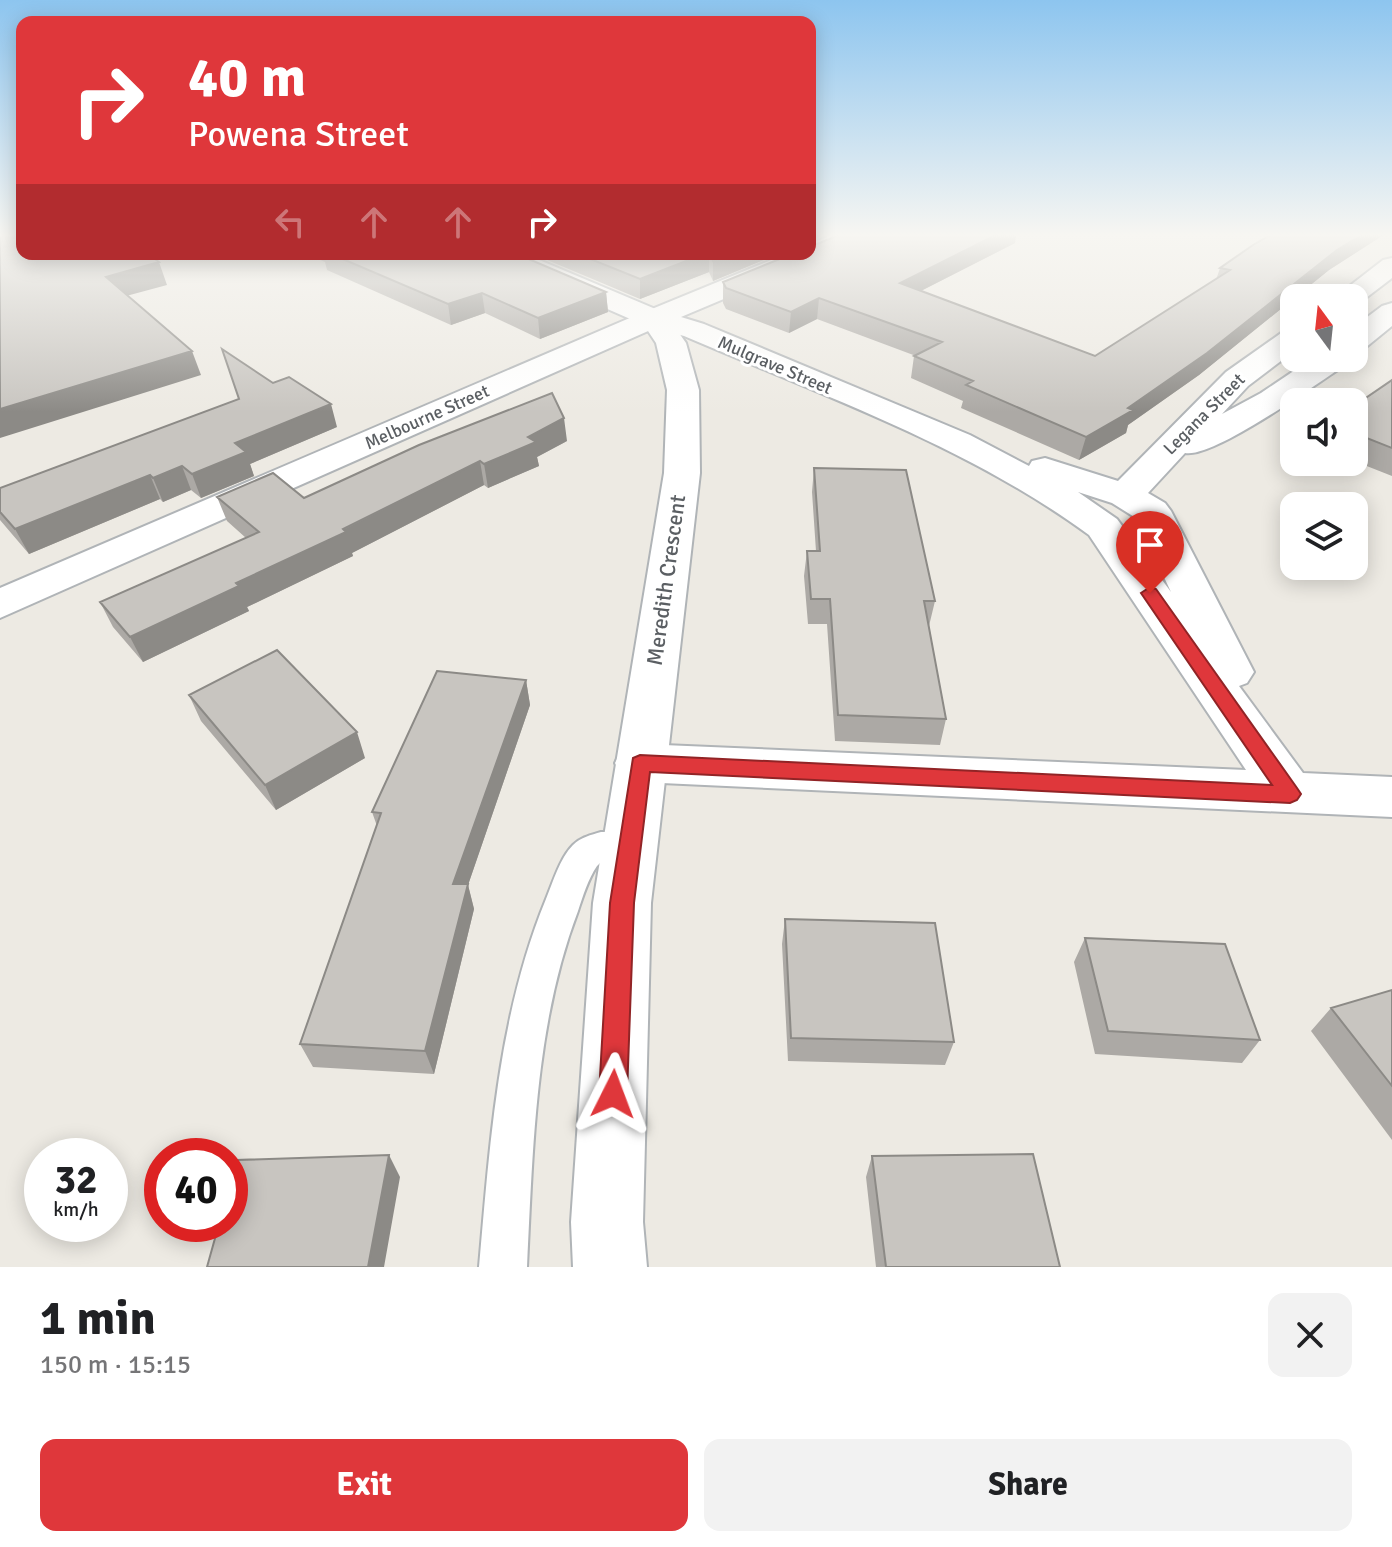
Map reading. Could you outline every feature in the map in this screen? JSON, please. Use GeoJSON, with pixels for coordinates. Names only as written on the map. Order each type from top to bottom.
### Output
{"type":"FeatureCollection","features":[{"type":"Feature","properties":{"kind":"street","name":"Mulgrave Street"},"geometry":{"type":"LineString","coordinates":[[598,293],[655,319],[694,330],[958,442],[1122,491],[1103,527],[1290,794]]}},
{"type":"Feature","properties":{"kind":"street","name":"Melbourne Street"},"geometry":{"type":"LineString","coordinates":[[0,604],[716,293]]}},
{"type":"Feature","properties":{"kind":"street"},"geometry":{"type":"LineString","coordinates":[[1368,331],[1392,312]]}},
{"type":"Feature","properties":{"kind":"street","name":"Meredith Crescent"},"geometry":{"type":"LineString","coordinates":[[610,1267],[608,1206],[622,903],[682,473],[683,390],[667,334],[655,319]]}},
{"type":"Feature","properties":{"kind":"street","name":"Legana Street"},"geometry":{"type":"LineString","coordinates":[[1122,491],[1237,379],[1280,347]]}},
{"type":"Feature","properties":{"kind":"street","name":"Legana Street"},"geometry":{"type":"LineString","coordinates":[[1122,491],[1314,372]]}},
{"type":"Feature","properties":{"kind":"street"},"geometry":{"type":"LineString","coordinates":[[640,763],[1392,797]]}},
{"type":"Feature","properties":{"kind":"lane"},"geometry":{"type":"LineString","coordinates":[[503,1267],[511,1146],[536,984],[551,934],[582,859],[593,848],[629,846]]}},
{"type":"Feature","properties":{"kind":"building"},"geometry":{"type":"Polygon","coordinates":[[[0,293],[125,293],[192,351],[0,409],[0,293]]]}},
{"type":"Feature","properties":{"kind":"building"},"geometry":{"type":"Polygon","coordinates":[[[423,293],[482,293],[448,304],[423,293]]]}},
{"type":"Feature","properties":{"kind":"building"},"geometry":{"type":"Polygon","coordinates":[[[482,293],[603,293],[538,318],[482,293]]]}},
{"type":"Feature","properties":{"kind":"building"},"geometry":{"type":"Polygon","coordinates":[[[740,293],[927,293],[1095,356],[1194,293],[1280,293],[1207,353],[1128,408],[1133,410],[1086,437],[966,385],[973,381],[914,356],[942,342],[819,298],[791,312],[740,293]]]}},
{"type":"Feature","properties":{"kind":"building"},"geometry":{"type":"Polygon","coordinates":[[[222,349],[273,383],[289,377],[331,404],[235,443],[246,452],[192,474],[182,466],[153,478],[150,475],[15,529],[0,512],[0,488],[239,399],[222,349]]]}},
{"type":"Feature","properties":{"kind":"building"},"geometry":{"type":"Polygon","coordinates":[[[1392,380],[1392,448],[1368,439],[1368,396],[1392,380]]]}},
{"type":"Feature","properties":{"kind":"building"},"geometry":{"type":"Polygon","coordinates":[[[552,393],[564,418],[528,437],[536,442],[484,464],[480,461],[343,529],[346,532],[236,583],[239,586],[130,637],[100,602],[259,532],[217,497],[273,473],[304,498],[419,445],[552,393]]]}},
{"type":"Feature","properties":{"kind":"building"},"geometry":{"type":"Polygon","coordinates":[[[814,468],[906,470],[935,601],[924,601],[946,719],[838,715],[830,599],[811,599],[807,551],[820,551],[814,468]]]}},
{"type":"Feature","properties":{"kind":"building"},"geometry":{"type":"Polygon","coordinates":[[[277,650],[357,732],[265,785],[189,695],[277,650]]]}},
{"type":"Feature","properties":{"kind":"building"},"geometry":{"type":"Polygon","coordinates":[[[437,671],[526,680],[453,884],[468,884],[425,1051],[300,1044],[381,813],[372,812],[437,671]]]}},
{"type":"Feature","properties":{"kind":"building"},"geometry":{"type":"Polygon","coordinates":[[[785,919],[935,923],[954,1042],[791,1038],[785,919]]]}},
{"type":"Feature","properties":{"kind":"building"},"geometry":{"type":"Polygon","coordinates":[[[1085,938],[1225,944],[1260,1040],[1108,1031],[1085,938]]]}},
{"type":"Feature","properties":{"kind":"building"},"geometry":{"type":"Polygon","coordinates":[[[1392,990],[1392,1086],[1331,1008],[1392,990]]]}},
{"type":"Feature","properties":{"kind":"building"},"geometry":{"type":"Polygon","coordinates":[[[1033,1154],[1060,1267],[886,1267],[872,1156],[1033,1154]]]}},
{"type":"Feature","properties":{"kind":"building"},"geometry":{"type":"Polygon","coordinates":[[[389,1155],[368,1267],[207,1267],[214,1242],[248,1242],[248,1160],[389,1155]]]}},
{"type":"Feature","properties":{"kind":"route"},"geometry":{"type":"LineString","coordinates":[[613,1094],[622,903],[640,763],[1290,794],[1150,593]]}}]}
